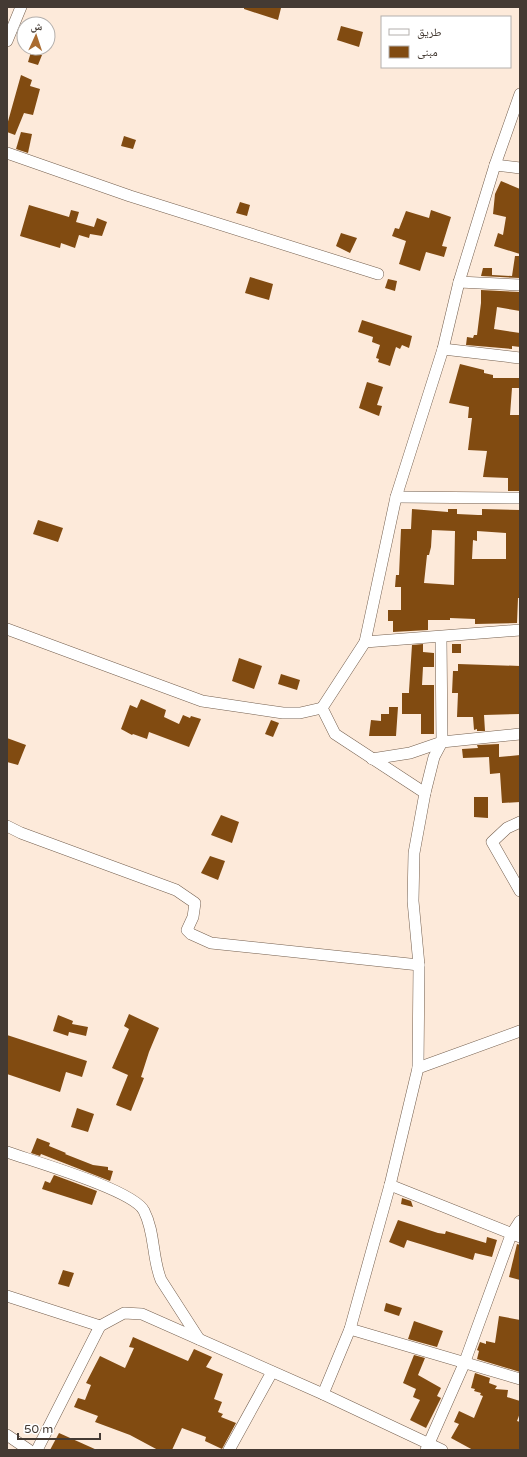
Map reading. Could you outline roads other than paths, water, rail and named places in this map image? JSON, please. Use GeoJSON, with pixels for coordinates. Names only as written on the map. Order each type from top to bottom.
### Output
{"type":"FeatureCollection","features":[{"type":"Feature","properties":{"kind":"street"},"geometry":{"type":"LineString","coordinates":[[7,41],[21,7]]}},
{"type":"Feature","properties":{"kind":"street"},"geometry":{"type":"LineString","coordinates":[[7,629],[202,702],[283,713],[300,713],[322,708],[365,642],[396,497],[443,349],[459,282],[495,165],[520,94]]}},
{"type":"Feature","properties":{"kind":"street"},"geometry":{"type":"LineString","coordinates":[[7,153],[130,196],[378,274]]}},
{"type":"Feature","properties":{"kind":"street"},"geometry":{"type":"LineString","coordinates":[[495,165],[520,168]]}},
{"type":"Feature","properties":{"kind":"street"},"geometry":{"type":"LineString","coordinates":[[459,282],[520,285]]}},
{"type":"Feature","properties":{"kind":"street"},"geometry":{"type":"LineString","coordinates":[[443,349],[520,358]]}},
{"type":"Feature","properties":{"kind":"street"},"geometry":{"type":"LineString","coordinates":[[396,497],[520,498]]}},
{"type":"Feature","properties":{"kind":"street"},"geometry":{"type":"LineString","coordinates":[[365,642],[520,630]]}},
{"type":"Feature","properties":{"kind":"street"},"geometry":{"type":"LineString","coordinates":[[323,1394],[350,1329],[390,1185],[418,1068],[419,965],[413,901],[414,853],[425,794],[433,763],[442,742],[442,637]]}},
{"type":"Feature","properties":{"kind":"street"},"geometry":{"type":"LineString","coordinates":[[322,708],[335,734],[425,794]]}},
{"type":"Feature","properties":{"kind":"street"},"geometry":{"type":"LineString","coordinates":[[372,759],[410,753],[442,742],[520,734]]}},
{"type":"Feature","properties":{"kind":"street"},"geometry":{"type":"LineString","coordinates":[[520,822],[507,828],[492,842],[520,891]]}},
{"type":"Feature","properties":{"kind":"street"},"geometry":{"type":"LineString","coordinates":[[7,826],[21,833],[176,890],[195,903],[193,917],[187,930],[191,934],[211,943],[419,965]]}},
{"type":"Feature","properties":{"kind":"street"},"geometry":{"type":"LineString","coordinates":[[418,1068],[520,1031]]}},
{"type":"Feature","properties":{"kind":"street"},"geometry":{"type":"LineString","coordinates":[[7,1152],[107,1187],[129,1198],[144,1210],[150,1229],[157,1270],[161,1280],[194,1328],[199,1339]]}},
{"type":"Feature","properties":{"kind":"street"},"geometry":{"type":"LineString","coordinates":[[390,1185],[515,1236]]}},
{"type":"Feature","properties":{"kind":"street"},"geometry":{"type":"LineString","coordinates":[[428,1447],[464,1364],[520,1221]]}},
{"type":"Feature","properties":{"kind":"street"},"geometry":{"type":"LineString","coordinates":[[7,1296],[100,1326]]}},
{"type":"Feature","properties":{"kind":"street"},"geometry":{"type":"LineString","coordinates":[[37,1450],[100,1326],[124,1313],[142,1314],[323,1394],[428,1447],[442,1450]]}},
{"type":"Feature","properties":{"kind":"street"},"geometry":{"type":"LineString","coordinates":[[350,1329],[464,1364],[520,1379]]}},
{"type":"Feature","properties":{"kind":"street"},"geometry":{"type":"LineString","coordinates":[[229,1450],[272,1372]]}},
{"type":"Feature","properties":{"kind":"street"},"geometry":{"type":"LineString","coordinates":[[7,1435],[29,1450]]}}]}
